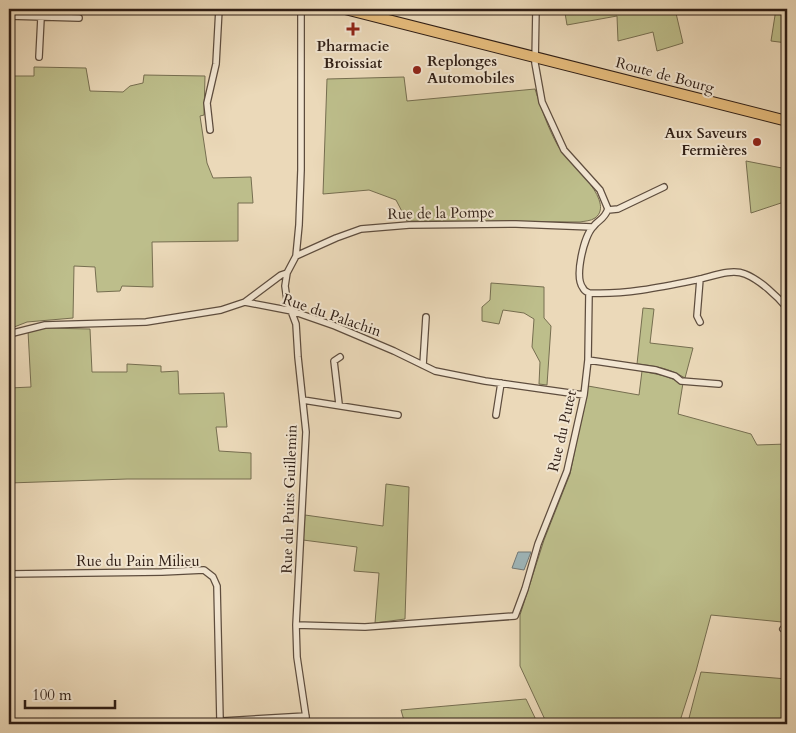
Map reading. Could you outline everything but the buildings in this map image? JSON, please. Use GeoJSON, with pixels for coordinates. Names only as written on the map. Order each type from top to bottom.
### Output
{"type":"FeatureCollection","features":[{"type":"Feature","properties":{"kind":"main road","name":"Route de Bourg"},"geometry":{"type":"LineString","coordinates":[[345,9],[787,122]]}},
{"type":"Feature","properties":{"kind":"street"},"geometry":{"type":"LineString","coordinates":[[210,130],[207,103],[216,64],[219,9]]}},
{"type":"Feature","properties":{"kind":"street","name":"Rue du Puits Guillemin"},"geometry":{"type":"LineString","coordinates":[[301,9],[301,170],[296,256],[287,273],[285,286],[287,300],[296,324],[306,432],[296,625],[297,657],[307,724]]}},
{"type":"Feature","properties":{"kind":"street"},"geometry":{"type":"LineString","coordinates":[[536,9],[535,58],[537,80],[542,102],[564,150],[600,190],[608,210],[618,209],[664,187]]}},
{"type":"Feature","properties":{"kind":"street"},"geometry":{"type":"LineString","coordinates":[[9,16],[78,18]]}},
{"type":"Feature","properties":{"kind":"street"},"geometry":{"type":"LineString","coordinates":[[39,57],[41,18]]}},
{"type":"Feature","properties":{"kind":"street","name":"Rue du Putet"},"geometry":{"type":"LineString","coordinates":[[296,625],[365,627],[515,616],[538,544],[567,471],[584,396],[588,360],[589,293],[583,288],[580,280],[580,267],[592,227],[606,217],[608,210]]}},
{"type":"Feature","properties":{"kind":"street","name":"Rue de la Pompe"},"geometry":{"type":"LineString","coordinates":[[296,256],[349,232],[389,226],[516,224],[592,227]]}},
{"type":"Feature","properties":{"kind":"street"},"geometry":{"type":"LineString","coordinates":[[589,293],[619,292],[734,272],[744,273],[784,299],[787,308]]}},
{"type":"Feature","properties":{"kind":"street"},"geometry":{"type":"LineString","coordinates":[[9,334],[45,325],[146,322],[221,310],[245,302],[281,275],[287,273]]}},
{"type":"Feature","properties":{"kind":"street"},"geometry":{"type":"LineString","coordinates":[[700,279],[697,316],[700,322]]}},
{"type":"Feature","properties":{"kind":"street","name":"Rue du Palachin"},"geometry":{"type":"LineString","coordinates":[[245,302],[292,312],[335,326],[435,371],[584,396]]}},
{"type":"Feature","properties":{"kind":"street"},"geometry":{"type":"LineString","coordinates":[[423,365],[426,317]]}},
{"type":"Feature","properties":{"kind":"street"},"geometry":{"type":"LineString","coordinates":[[339,404],[334,361],[340,357]]}},
{"type":"Feature","properties":{"kind":"street"},"geometry":{"type":"LineString","coordinates":[[588,360],[656,370],[675,376],[681,381],[719,384]]}},
{"type":"Feature","properties":{"kind":"street"},"geometry":{"type":"LineString","coordinates":[[496,415],[501,383]]}},
{"type":"Feature","properties":{"kind":"street"},"geometry":{"type":"LineString","coordinates":[[303,400],[398,414]]}},
{"type":"Feature","properties":{"kind":"street","name":"Rue du Pain Milieu"},"geometry":{"type":"LineString","coordinates":[[9,574],[204,570],[213,577],[217,586],[220,720]]}},
{"type":"Feature","properties":{"kind":"street"},"geometry":{"type":"LineString","coordinates":[[172,724],[306,716]]}},
{"type":"Feature","properties":{"kind":"street"},"geometry":{"type":"LineString","coordinates":[[10,724],[23,722],[37,724]]}},
{"type":"Feature","properties":{"kind":"green space"},"geometry":{"type":"Polygon","coordinates":[[[585,9],[675,9],[683,43],[657,51],[653,32],[618,41],[617,16],[567,25],[565,13],[585,9]]]}},
{"type":"Feature","properties":{"kind":"green space"},"geometry":{"type":"Polygon","coordinates":[[[776,9],[787,9],[787,43],[771,41],[776,9]]]}},
{"type":"Feature","properties":{"kind":"green space"},"geometry":{"type":"Polygon","coordinates":[[[34,67],[86,68],[90,91],[123,92],[130,86],[143,83],[144,75],[205,76],[204,115],[200,116],[207,163],[213,178],[251,177],[253,203],[238,203],[238,241],[152,242],[153,287],[122,286],[120,291],[97,292],[95,267],[74,266],[73,318],[27,322],[9,329],[9,76],[34,76],[34,67]]]}},
{"type":"Feature","properties":{"kind":"green space"},"geometry":{"type":"Polygon","coordinates":[[[404,77],[407,101],[535,89],[545,118],[558,146],[588,181],[600,202],[600,211],[595,218],[580,222],[407,221],[396,200],[369,190],[323,194],[327,79],[404,77]]]}},
{"type":"Feature","properties":{"kind":"green space"},"geometry":{"type":"Polygon","coordinates":[[[746,161],[787,169],[787,201],[751,213],[746,161]]]}},
{"type":"Feature","properties":{"kind":"green space"},"geometry":{"type":"Polygon","coordinates":[[[491,283],[544,287],[544,318],[551,326],[547,385],[539,384],[540,362],[532,347],[534,319],[524,313],[503,310],[499,324],[482,321],[482,307],[490,300],[491,283]]]}},
{"type":"Feature","properties":{"kind":"green space"},"geometry":{"type":"Polygon","coordinates":[[[643,308],[654,309],[650,343],[693,348],[685,378],[662,368],[637,364],[643,308]]]}},
{"type":"Feature","properties":{"kind":"green space"},"geometry":{"type":"Polygon","coordinates":[[[45,328],[90,329],[92,372],[127,372],[127,364],[161,366],[161,372],[178,371],[179,394],[224,393],[227,427],[216,427],[219,451],[251,453],[251,479],[127,479],[9,483],[9,388],[31,387],[28,331],[45,328]]]}},
{"type":"Feature","properties":{"kind":"green space"},"geometry":{"type":"Polygon","coordinates":[[[642,371],[665,376],[683,383],[678,414],[751,434],[757,445],[787,444],[787,621],[711,615],[679,724],[547,724],[520,666],[520,615],[544,540],[570,474],[588,386],[639,395],[642,371]]]}},
{"type":"Feature","properties":{"kind":"green space"},"geometry":{"type":"Polygon","coordinates":[[[386,484],[409,487],[405,619],[375,623],[379,573],[354,571],[357,547],[303,540],[305,515],[383,526],[386,484]]]}},
{"type":"Feature","properties":{"kind":"green space"},"geometry":{"type":"Polygon","coordinates":[[[701,672],[787,679],[787,724],[711,724],[688,722],[701,672]]]}},
{"type":"Feature","properties":{"kind":"green space"},"geometry":{"type":"Polygon","coordinates":[[[526,699],[538,724],[405,724],[401,710],[526,699]]]}},
{"type":"Feature","properties":{"kind":"water"},"geometry":{"type":"Polygon","coordinates":[[[518,552],[531,552],[524,570],[512,568],[518,552]]]}},
{"type":"Feature","properties":{"kind":"place","name":"Pharmacie Broissiat"},"geometry":{"type":"Point","coordinates":[353,29]}},
{"type":"Feature","properties":{"kind":"place","name":"Replonges Automobiles"},"geometry":{"type":"Point","coordinates":[417,70]}},
{"type":"Feature","properties":{"kind":"place","name":"Aux Saveurs Fermières"},"geometry":{"type":"Point","coordinates":[757,142]}}]}
